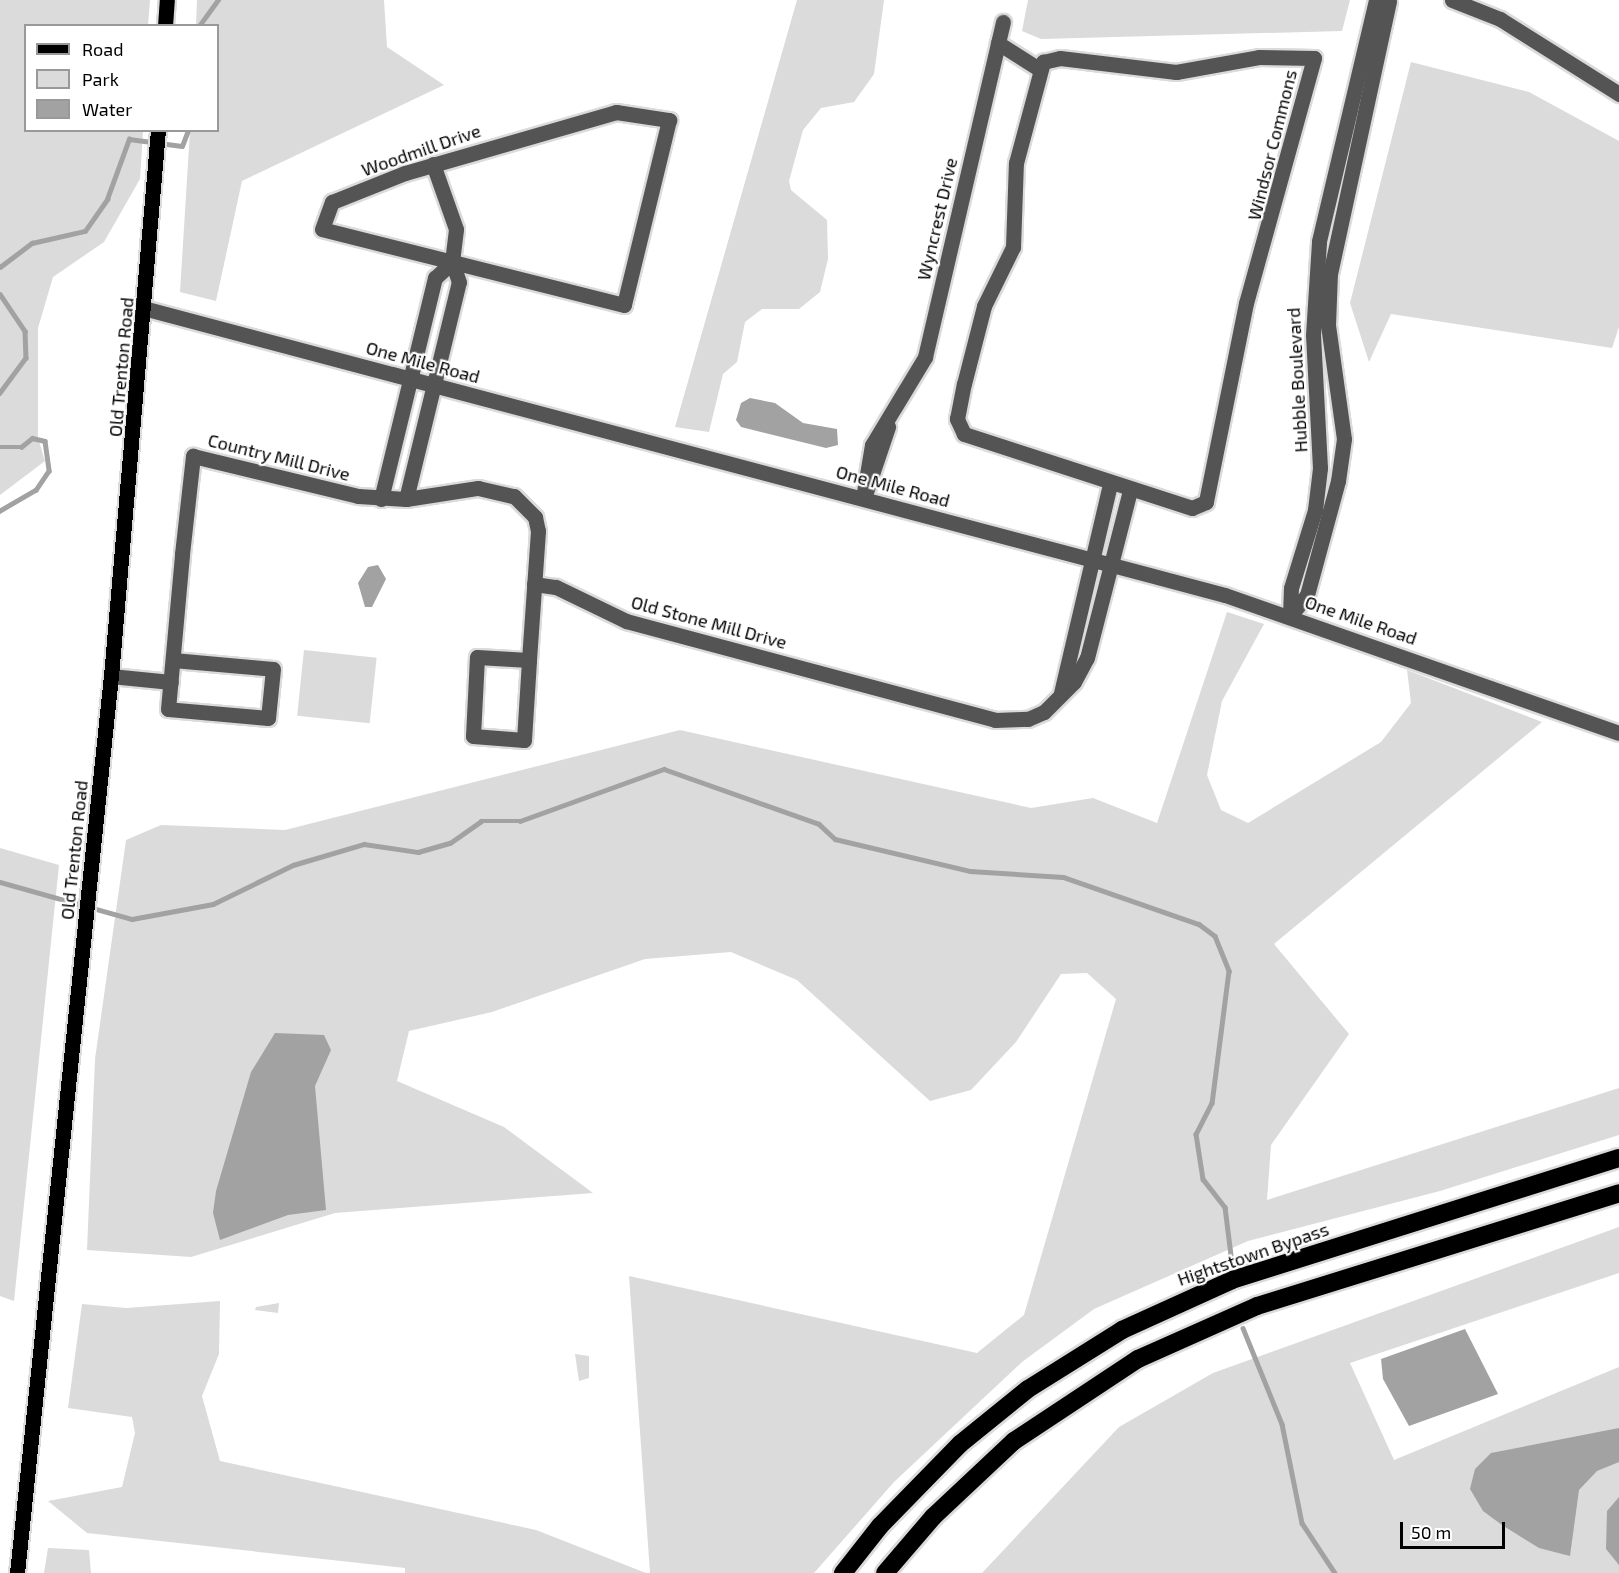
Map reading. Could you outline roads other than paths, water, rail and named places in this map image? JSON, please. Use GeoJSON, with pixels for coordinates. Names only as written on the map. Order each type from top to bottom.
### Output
{"type":"FeatureCollection","features":[{"type":"Feature","properties":{"kind":"highway","name":"Hightstown Bypass"},"geometry":{"type":"LineString","coordinates":[[843,1573],[880,1526],[960,1444],[1028,1389],[1122,1330],[1232,1280],[1619,1158]]}},
{"type":"Feature","properties":{"kind":"highway"},"geometry":{"type":"LineString","coordinates":[[885,1573],[933,1517],[1014,1441],[1138,1359],[1257,1306],[1619,1193]]}},
{"type":"Feature","properties":{"kind":"main road"},"geometry":{"type":"LineString","coordinates":[[165,24],[167,0]]}},
{"type":"Feature","properties":{"kind":"main road","name":"Old Trenton Road"},"geometry":{"type":"LineString","coordinates":[[17,1573],[91,882],[147,309],[158,132]]}},
{"type":"Feature","properties":{"kind":"street","name":"Hubble Boulevard"},"geometry":{"type":"LineString","coordinates":[[1290,616],[1291,588],[1315,510],[1320,468],[1312,335],[1319,241],[1376,0]]}},
{"type":"Feature","properties":{"kind":"street","name":"Hubble Boulevard"},"geometry":{"type":"LineString","coordinates":[[1290,616],[1307,594],[1338,482],[1344,439],[1333,368],[1330,274],[1389,0]]}},
{"type":"Feature","properties":{"kind":"street"},"geometry":{"type":"LineString","coordinates":[[1452,0],[1500,19],[1619,94]]}},
{"type":"Feature","properties":{"kind":"street","name":"Wyncrest Drive"},"geometry":{"type":"LineString","coordinates":[[863,498],[877,472],[890,418],[925,357],[1002,22]]}},
{"type":"Feature","properties":{"kind":"street"},"geometry":{"type":"LineString","coordinates":[[998,43],[1039,69]]}},
{"type":"Feature","properties":{"kind":"street","name":"Windsor Commons"},"geometry":{"type":"LineString","coordinates":[[1060,58],[1176,72],[1224,60],[1314,58],[1246,303],[1210,494],[1201,507],[1192,508],[1130,490],[974,440],[957,419],[984,306],[1013,247],[1016,163],[1039,69],[1043,62],[1060,58]]}},
{"type":"Feature","properties":{"kind":"street","name":"Woodmill Drive"},"geometry":{"type":"LineString","coordinates":[[616,112],[669,120],[624,305],[322,229],[332,202],[433,164],[616,112]]}},
{"type":"Feature","properties":{"kind":"street"},"geometry":{"type":"LineString","coordinates":[[406,499],[459,282],[452,262],[456,229],[433,164]]}},
{"type":"Feature","properties":{"kind":"street"},"geometry":{"type":"LineString","coordinates":[[452,262],[435,278],[381,499],[406,499],[478,488],[514,496],[536,524],[534,584],[524,740],[473,736],[477,657],[529,660]]}},
{"type":"Feature","properties":{"kind":"street","name":"One Mile Road"},"geometry":{"type":"LineString","coordinates":[[147,309],[1091,558],[1290,616],[1619,732]]}},
{"type":"Feature","properties":{"kind":"street","name":"Country Mill Drive"},"geometry":{"type":"LineString","coordinates":[[173,660],[273,669],[268,718],[168,709],[193,456],[381,499]]}},
{"type":"Feature","properties":{"kind":"street"},"geometry":{"type":"LineString","coordinates":[[1061,693],[1110,484]]}},
{"type":"Feature","properties":{"kind":"street"},"geometry":{"type":"LineString","coordinates":[[1111,564],[1130,490]]}},
{"type":"Feature","properties":{"kind":"street","name":"Old Stone Mill Drive"},"geometry":{"type":"LineString","coordinates":[[534,584],[556,587],[626,621],[995,720],[1028,719],[1061,693],[1087,658],[1111,564]]}},
{"type":"Feature","properties":{"kind":"street"},"geometry":{"type":"LineString","coordinates":[[111,676],[171,682]]}},
{"type":"Feature","properties":{"kind":"water"},"geometry":{"type":"Polygon","coordinates":[[[750,398],[775,403],[803,423],[837,429],[838,445],[826,448],[741,427],[736,420],[741,403],[750,398]]]}},
{"type":"Feature","properties":{"kind":"water"},"geometry":{"type":"Polygon","coordinates":[[[378,565],[386,579],[372,607],[365,607],[358,583],[368,567],[378,565]]]}},
{"type":"Feature","properties":{"kind":"water"},"geometry":{"type":"Polygon","coordinates":[[[275,1033],[324,1035],[331,1050],[315,1086],[326,1210],[288,1215],[220,1240],[213,1213],[216,1191],[251,1072],[275,1033]]]}},
{"type":"Feature","properties":{"kind":"water"},"geometry":{"type":"Polygon","coordinates":[[[1465,1329],[1498,1394],[1409,1426],[1383,1379],[1381,1359],[1465,1329]]]}},
{"type":"Feature","properties":{"kind":"water"},"geometry":{"type":"Polygon","coordinates":[[[1619,1428],[1619,1462],[1597,1471],[1579,1490],[1570,1556],[1539,1548],[1502,1525],[1483,1511],[1470,1489],[1475,1469],[1491,1453],[1619,1428]]]}},
{"type":"Feature","properties":{"kind":"water"},"geometry":{"type":"Polygon","coordinates":[[[1619,1497],[1619,1565],[1606,1549],[1607,1511],[1619,1497]]]}},
{"type":"Feature","properties":{"kind":"waterway"},"geometry":{"type":"LineString","coordinates":[[200,24],[218,0]]}},
{"type":"Feature","properties":{"kind":"waterway"},"geometry":{"type":"LineString","coordinates":[[0,267],[32,243],[85,231],[107,199],[129,139],[182,146],[187,132]]}},
{"type":"Feature","properties":{"kind":"waterway"},"geometry":{"type":"LineString","coordinates":[[0,294],[25,331],[26,358],[0,393]]}},
{"type":"Feature","properties":{"kind":"waterway"},"geometry":{"type":"LineString","coordinates":[[0,447],[21,447],[32,438],[45,441],[49,471],[36,490],[0,511]]}},
{"type":"Feature","properties":{"kind":"waterway"},"geometry":{"type":"LineString","coordinates":[[0,882],[132,919],[213,904],[293,865],[364,844],[418,852],[450,843],[481,821],[520,821],[664,769],[819,824],[835,839],[970,871],[1063,877],[1199,924],[1215,936],[1229,971],[1212,1103],[1196,1134],[1203,1179],[1225,1207],[1232,1263]]}},
{"type":"Feature","properties":{"kind":"waterway"},"geometry":{"type":"LineString","coordinates":[[1243,1328],[1282,1424],[1302,1523],[1335,1573]]}}]}
